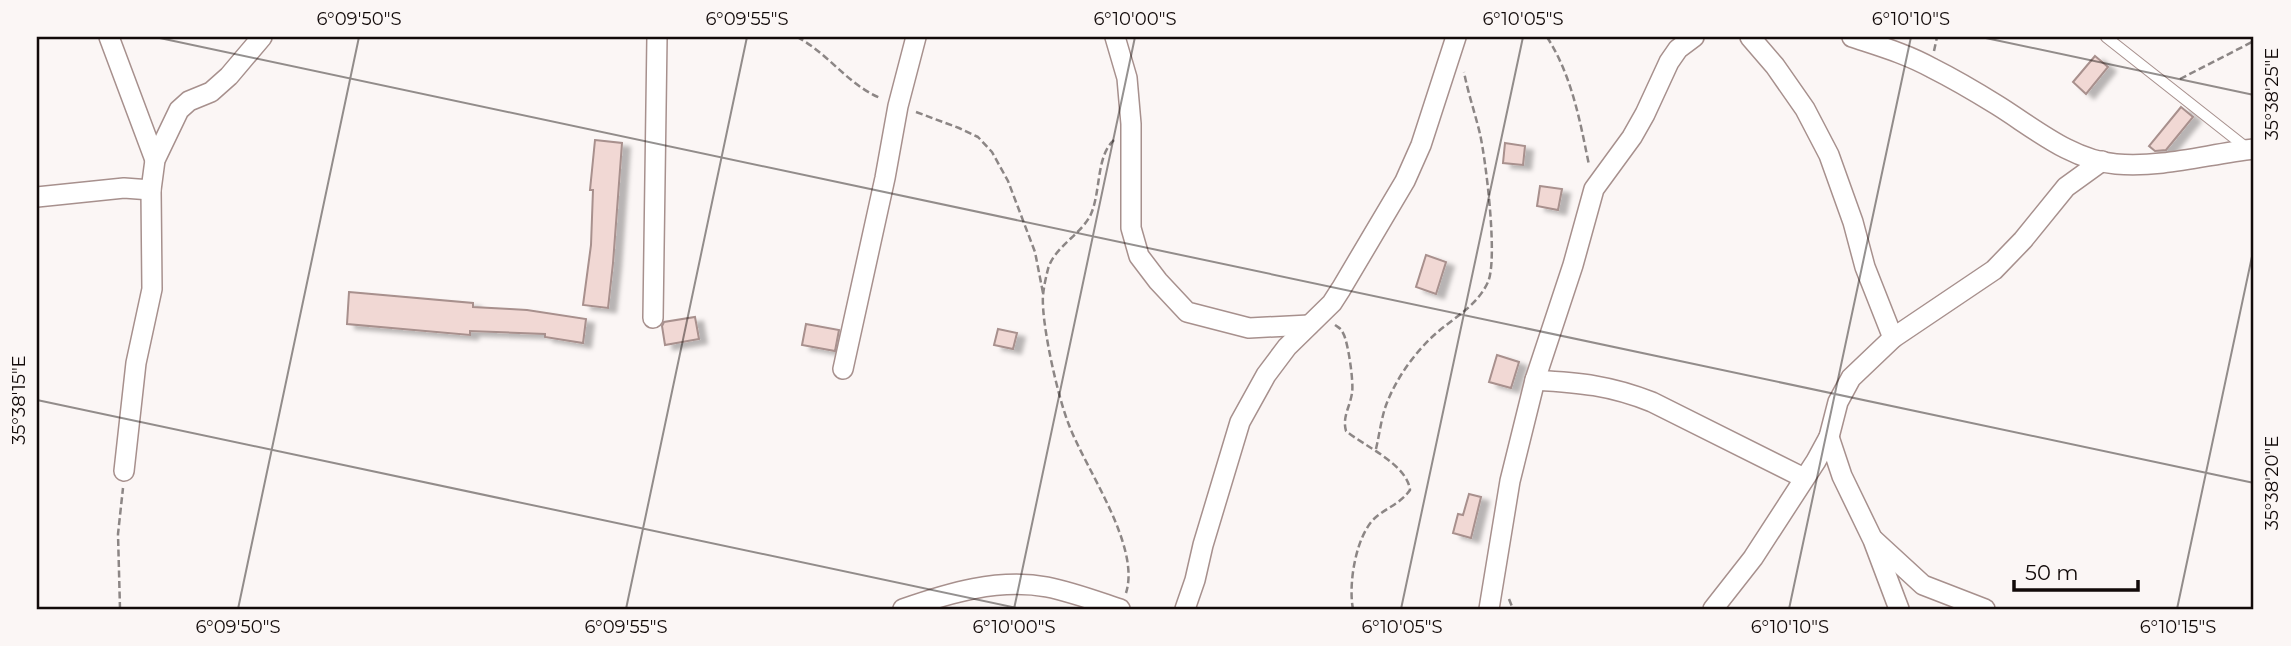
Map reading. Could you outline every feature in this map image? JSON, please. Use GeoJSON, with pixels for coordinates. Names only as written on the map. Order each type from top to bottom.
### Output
{"type":"FeatureCollection","features":[{"type":"Feature","properties":{"kind":"street"},"geometry":{"type":"LineString","coordinates":[[110,37],[155,160]]}},
{"type":"Feature","properties":{"kind":"street"},"geometry":{"type":"LineString","coordinates":[[124,471],[136,363],[152,289],[151,190],[155,160],[178,110],[188,101],[211,92],[229,76],[262,37]]}},
{"type":"Feature","properties":{"kind":"street"},"geometry":{"type":"LineString","coordinates":[[653,318],[657,37]]}},
{"type":"Feature","properties":{"kind":"street"},"geometry":{"type":"LineString","coordinates":[[843,369],[886,178],[898,106],[916,37]]}},
{"type":"Feature","properties":{"kind":"street"},"geometry":{"type":"LineString","coordinates":[[1115,37],[1127,78],[1132,124],[1131,228],[1139,256],[1187,312],[1249,328],[1312,322]]}},
{"type":"Feature","properties":{"kind":"street"},"geometry":{"type":"LineString","coordinates":[[1185,609],[1240,422],[1266,375],[1287,347],[1332,303],[1405,181],[1421,145],[1456,37]]}},
{"type":"Feature","properties":{"kind":"street"},"geometry":{"type":"LineString","coordinates":[[1489,609],[1510,481],[1535,380],[1573,265],[1594,189],[1632,137],[1669,61],[1678,49],[1694,37]]}},
{"type":"Feature","properties":{"kind":"street"},"geometry":{"type":"LineString","coordinates":[[1750,37],[1805,109],[1829,155],[1853,222],[1865,267],[1894,338]]}},
{"type":"Feature","properties":{"kind":"street"},"geometry":{"type":"LineString","coordinates":[[1852,37],[1922,63],[1995,104],[2045,137],[2087,158],[2114,164],[2159,164],[2252,150]]}},
{"type":"Feature","properties":{"kind":"street"},"geometry":{"type":"LineString","coordinates":[[1713,609],[1752,558],[1804,478],[1829,437],[1845,387],[1866,362],[1894,338],[1994,270],[2066,187],[2102,161]]}},
{"type":"Feature","properties":{"kind":"street"},"geometry":{"type":"LineString","coordinates":[[37,197],[124,188],[151,190]]}},
{"type":"Feature","properties":{"kind":"street"},"geometry":{"type":"LineString","coordinates":[[1535,380],[1604,386],[1627,392],[1804,478]]}},
{"type":"Feature","properties":{"kind":"street"},"geometry":{"type":"LineString","coordinates":[[1829,437],[1842,475],[1873,540],[1899,609]]}},
{"type":"Feature","properties":{"kind":"street"},"geometry":{"type":"LineString","coordinates":[[1873,540],[1923,585],[1985,609]]}},
{"type":"Feature","properties":{"kind":"street"},"geometry":{"type":"LineString","coordinates":[[903,609],[948,594],[993,586],[1026,585],[1122,604]]}},
{"type":"Feature","properties":{"kind":"lane"},"geometry":{"type":"LineString","coordinates":[[2106,37],[2252,150]]}},
{"type":"Feature","properties":{"kind":"path"},"geometry":{"type":"LineString","coordinates":[[797,37],[821,52],[859,88],[978,137],[992,152],[1008,181],[1035,252],[1055,374],[1069,425],[1114,520],[1128,558],[1130,581],[1122,604]]}},
{"type":"Feature","properties":{"kind":"path"},"geometry":{"type":"LineString","coordinates":[[1376,449],[1385,408],[1396,384],[1416,354],[1434,335],[1473,306],[1489,280],[1492,234],[1480,135],[1456,37]]}},
{"type":"Feature","properties":{"kind":"path"},"geometry":{"type":"LineString","coordinates":[[1547,37],[1560,56],[1572,92],[1594,189]]}},
{"type":"Feature","properties":{"kind":"path"},"geometry":{"type":"LineString","coordinates":[[2167,85],[2254,41]]}},
{"type":"Feature","properties":{"kind":"path"},"geometry":{"type":"LineString","coordinates":[[1043,296],[1049,264],[1090,217],[1107,146],[1132,124]]}},
{"type":"Feature","properties":{"kind":"path"},"geometry":{"type":"LineString","coordinates":[[1312,322],[1332,324],[1342,330],[1353,379],[1352,395],[1344,424],[1346,431],[1376,449],[1409,483],[1410,490],[1402,500],[1377,516],[1361,541],[1353,577],[1353,609]]}},
{"type":"Feature","properties":{"kind":"path"},"geometry":{"type":"LineString","coordinates":[[120,609],[118,534],[124,471]]}},
{"type":"Feature","properties":{"kind":"building"},"geometry":{"type":"Polygon","coordinates":[[[2095,56],[2108,67],[2086,94],[2073,82],[2095,56]]]}},
{"type":"Feature","properties":{"kind":"building"},"geometry":{"type":"Polygon","coordinates":[[[2181,107],[2193,117],[2166,150],[2155,151],[2149,146],[2181,107]]]}},
{"type":"Feature","properties":{"kind":"building"},"geometry":{"type":"Polygon","coordinates":[[[595,140],[622,143],[608,308],[583,305],[591,245],[593,190],[590,190],[595,140]]]}},
{"type":"Feature","properties":{"kind":"building"},"geometry":{"type":"Polygon","coordinates":[[[1505,143],[1525,146],[1523,165],[1503,163],[1505,143]]]}},
{"type":"Feature","properties":{"kind":"building"},"geometry":{"type":"Polygon","coordinates":[[[1540,186],[1562,189],[1558,210],[1537,206],[1540,186]]]}},
{"type":"Feature","properties":{"kind":"building"},"geometry":{"type":"Polygon","coordinates":[[[1426,255],[1446,262],[1436,294],[1416,287],[1426,255]]]}},
{"type":"Feature","properties":{"kind":"building"},"geometry":{"type":"Polygon","coordinates":[[[349,292],[473,303],[473,307],[527,310],[586,319],[583,343],[545,337],[545,334],[470,331],[470,335],[347,324],[349,292]]]}},
{"type":"Feature","properties":{"kind":"building"},"geometry":{"type":"Polygon","coordinates":[[[695,317],[699,339],[665,345],[662,326],[664,322],[695,317]]]}},
{"type":"Feature","properties":{"kind":"building"},"geometry":{"type":"Polygon","coordinates":[[[806,324],[839,330],[835,351],[802,345],[806,324]]]}},
{"type":"Feature","properties":{"kind":"building"},"geometry":{"type":"Polygon","coordinates":[[[998,329],[1017,333],[1013,349],[994,345],[998,329]]]}},
{"type":"Feature","properties":{"kind":"building"},"geometry":{"type":"Polygon","coordinates":[[[1497,355],[1519,362],[1511,388],[1489,382],[1497,355]]]}},
{"type":"Feature","properties":{"kind":"building"},"geometry":{"type":"Polygon","coordinates":[[[1469,494],[1481,497],[1471,538],[1453,533],[1458,514],[1463,515],[1469,494]]]}}]}
